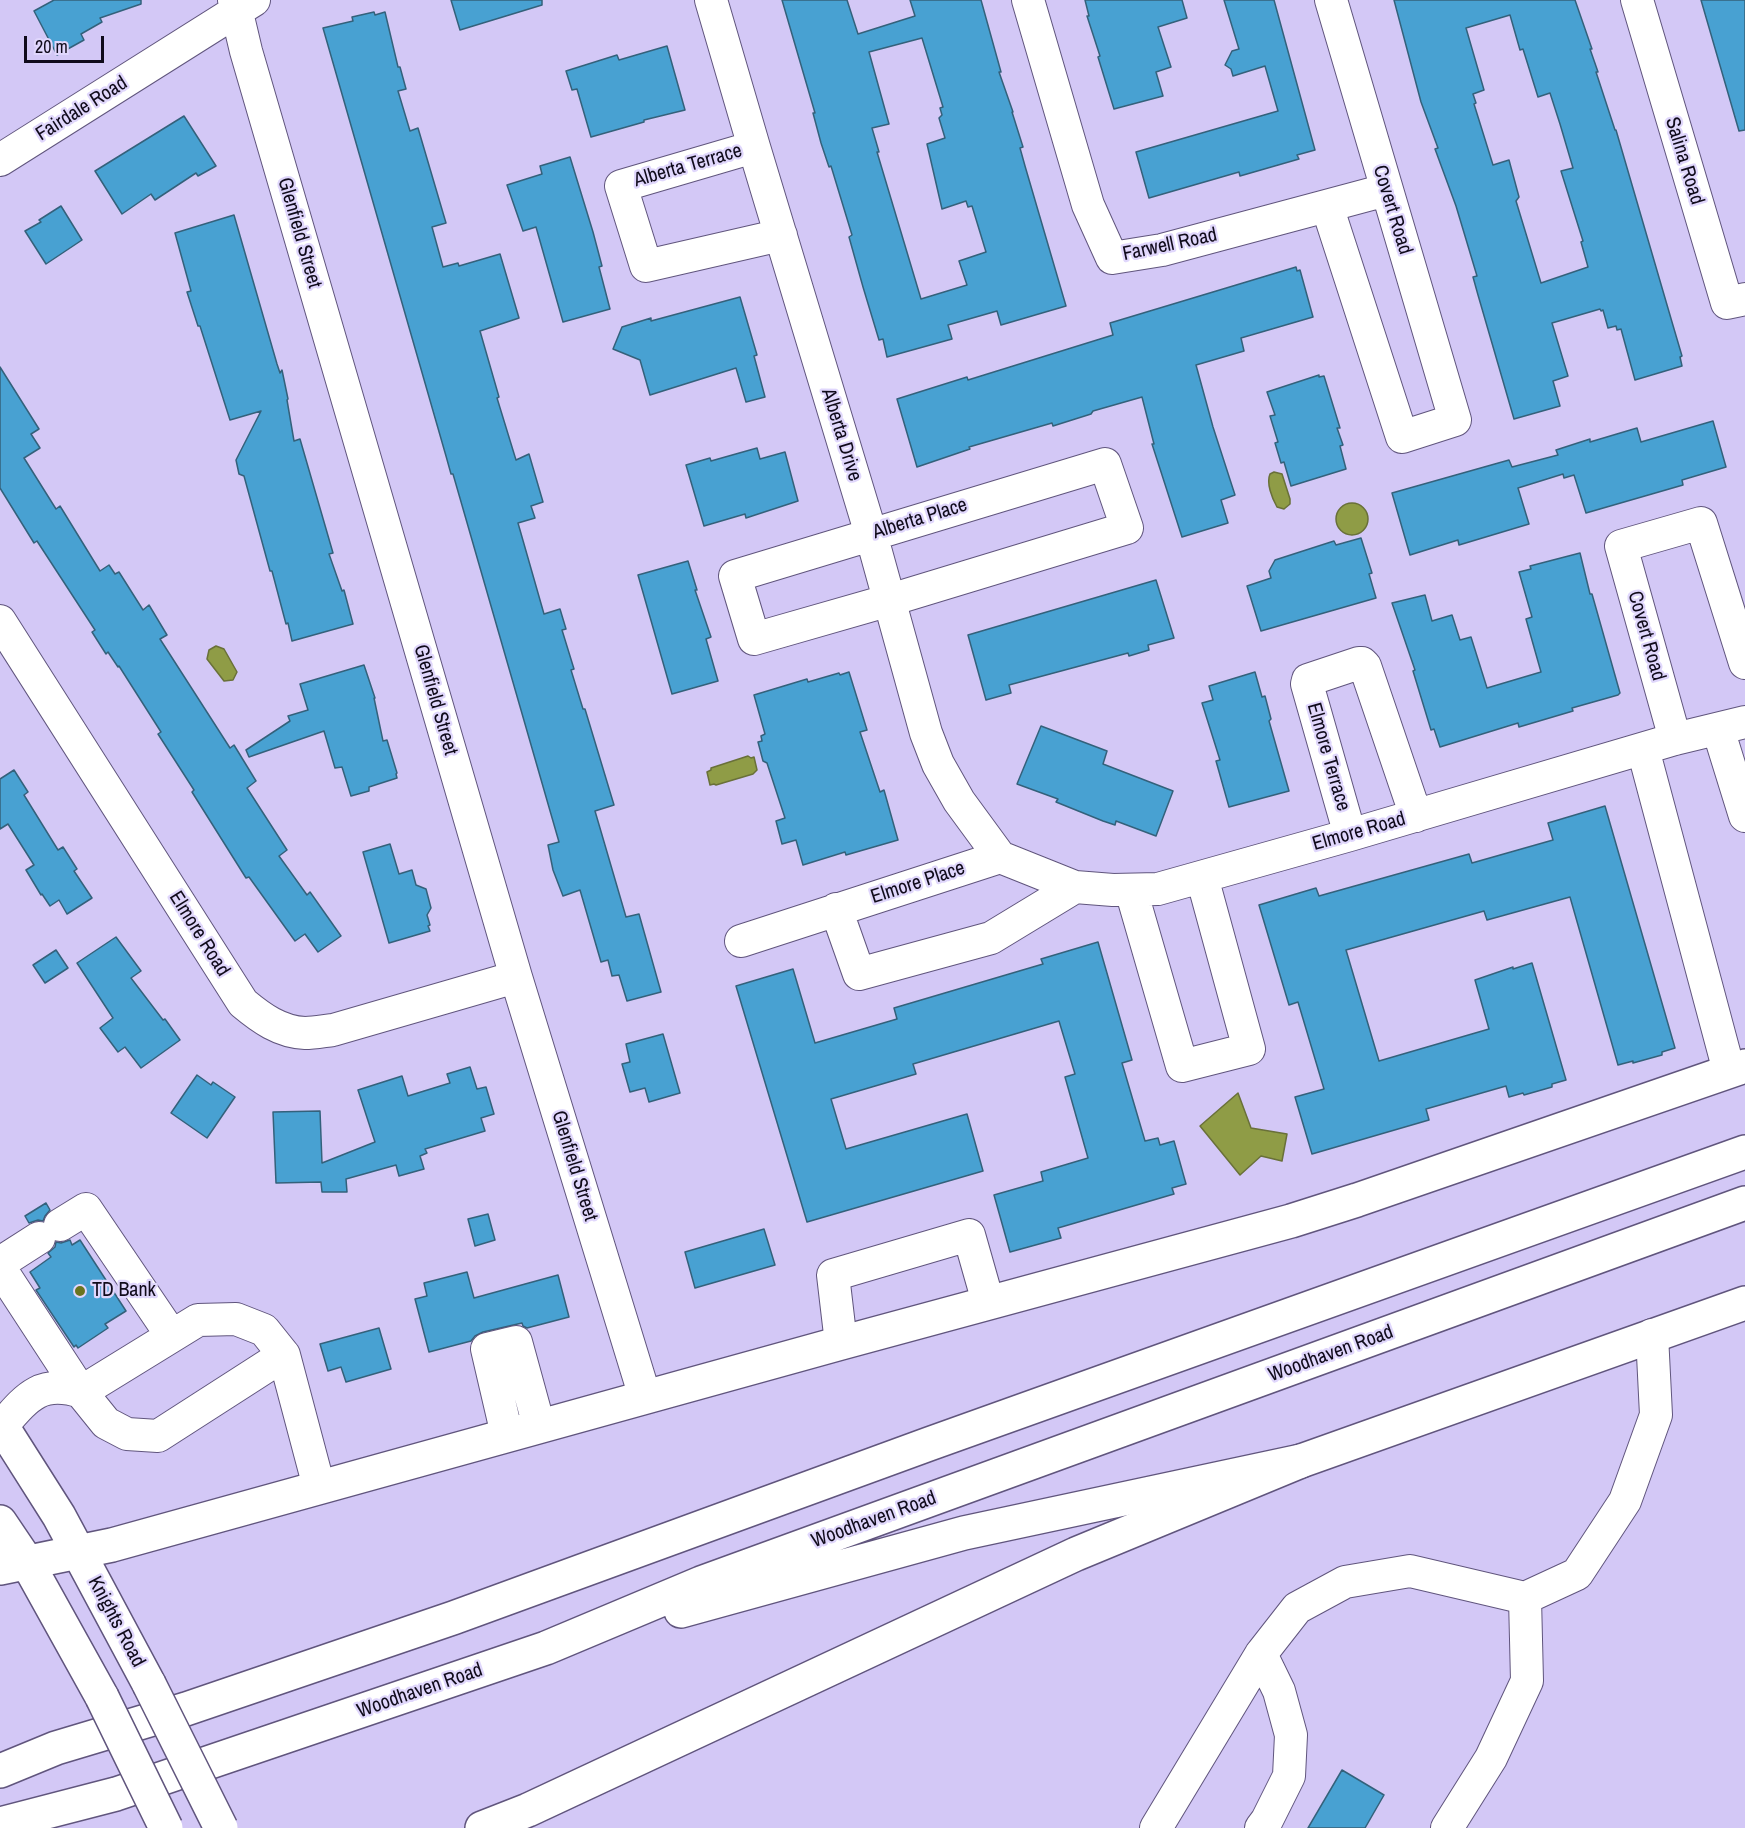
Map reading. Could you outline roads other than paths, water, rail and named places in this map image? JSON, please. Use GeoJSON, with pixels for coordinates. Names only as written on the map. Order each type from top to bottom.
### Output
{"type":"FeatureCollection","features":[{"type":"Feature","properties":{"kind":"main road"},"geometry":{"type":"LineString","coordinates":[[14,1565],[112,1545],[841,1342],[1211,1243],[1357,1200],[1737,1069]]}},
{"type":"Feature","properties":{"kind":"main road"},"geometry":{"type":"LineString","coordinates":[[0,1771],[56,1748],[186,1709],[453,1618],[951,1436],[1745,1152]]}},
{"type":"Feature","properties":{"kind":"main road","name":"Woodhaven Road"},"geometry":{"type":"LineString","coordinates":[[0,1824],[116,1794],[546,1648],[700,1583],[1745,1203]]}},
{"type":"Feature","properties":{"kind":"main road"},"geometry":{"type":"LineString","coordinates":[[482,1828],[528,1810],[1076,1554],[1301,1461],[1745,1303]]}},
{"type":"Feature","properties":{"kind":"main road","name":"Knights Road"},"geometry":{"type":"LineString","coordinates":[[1,1424],[79,1551],[221,1828]]}},
{"type":"Feature","properties":{"kind":"main road"},"geometry":{"type":"LineString","coordinates":[[546,1648],[964,1533],[1301,1461]]}},
{"type":"Feature","properties":{"kind":"main road"},"geometry":{"type":"LineString","coordinates":[[0,1522],[14,1565],[102,1697],[166,1828]]}},
{"type":"Feature","properties":{"kind":"main road"},"geometry":{"type":"LineString","coordinates":[[0,1756],[56,1748]]}},
{"type":"Feature","properties":{"kind":"street","name":"Alberta Drive"},"geometry":{"type":"LineString","coordinates":[[711,0],[871,534],[926,733],[939,764],[959,801],[1000,857]]}},
{"type":"Feature","properties":{"kind":"street","name":"Farwell Road"},"geometry":{"type":"LineString","coordinates":[[1028,0],[1089,205],[1112,258],[1162,250],[1386,190]]}},
{"type":"Feature","properties":{"kind":"street","name":"Covert Road"},"geometry":{"type":"LineString","coordinates":[[1327,206],[1402,437],[1455,420],[1331,0]]}},
{"type":"Feature","properties":{"kind":"street","name":"Salina Road"},"geometry":{"type":"LineString","coordinates":[[1637,0],[1727,303],[1745,299]]}},
{"type":"Feature","properties":{"kind":"street","name":"Fairdale Road"},"geometry":{"type":"LineString","coordinates":[[0,160],[242,4]]}},
{"type":"Feature","properties":{"kind":"street","name":"Glenfield Street"},"geometry":{"type":"LineString","coordinates":[[242,4],[250,63],[516,977],[645,1397]]}},
{"type":"Feature","properties":{"kind":"street","name":"Alberta Terrace"},"geometry":{"type":"LineString","coordinates":[[754,147],[621,186],[646,266],[781,235]]}},
{"type":"Feature","properties":{"kind":"street","name":"Alberta Place"},"geometry":{"type":"LineString","coordinates":[[1105,464],[1127,528],[754,639],[735,576],[871,534],[1105,464]]}},
{"type":"Feature","properties":{"kind":"street","name":"Covert Road"},"geometry":{"type":"LineString","coordinates":[[1675,739],[1621,546],[1701,523],[1745,663]]}},
{"type":"Feature","properties":{"kind":"street","name":"Elmore Road"},"geometry":{"type":"LineString","coordinates":[[0,621],[243,1003],[262,1020],[285,1029],[305,1033],[333,1030],[516,977]]}},
{"type":"Feature","properties":{"kind":"street","name":"Elmore Terrace"},"geometry":{"type":"LineString","coordinates":[[1350,835],[1306,684],[1308,680],[1359,663],[1365,666],[1416,816]]}},
{"type":"Feature","properties":{"kind":"street","name":"Elmore Road"},"geometry":{"type":"LineString","coordinates":[[1000,857],[1075,887],[1113,890],[1158,889],[1675,739],[1731,725]]}},
{"type":"Feature","properties":{"kind":"street"},"geometry":{"type":"LineString","coordinates":[[1731,725],[1745,816]]}},
{"type":"Feature","properties":{"kind":"street"},"geometry":{"type":"LineString","coordinates":[[1643,749],[1737,1069]]}},
{"type":"Feature","properties":{"kind":"street","name":"Elmore Place"},"geometry":{"type":"LineString","coordinates":[[741,941],[1000,857]]}},
{"type":"Feature","properties":{"kind":"street"},"geometry":{"type":"LineString","coordinates":[[1131,890],[1182,1066],[1249,1049],[1202,877]]}},
{"type":"Feature","properties":{"kind":"street"},"geometry":{"type":"LineString","coordinates":[[836,909],[859,974],[991,938],[1075,887]]}},
{"type":"Feature","properties":{"kind":"street"},"geometry":{"type":"LineString","coordinates":[[0,1263],[86,1209],[172,1336]]}},
{"type":"Feature","properties":{"kind":"street"},"geometry":{"type":"LineString","coordinates":[[841,1342],[833,1275],[969,1235],[988,1302]]}},
{"type":"Feature","properties":{"kind":"street"},"geometry":{"type":"LineString","coordinates":[[0,1268],[8,1293],[81,1392],[106,1423],[127,1434],[158,1436],[284,1355]]}},
{"type":"Feature","properties":{"kind":"street"},"geometry":{"type":"LineString","coordinates":[[1,1424],[27,1398],[50,1388],[67,1388],[81,1392],[198,1320],[236,1319],[264,1330],[284,1355],[319,1487]]}},
{"type":"Feature","properties":{"kind":"street"},"geometry":{"type":"LineString","coordinates":[[1156,1828],[1261,1654],[1297,1608],[1345,1582],[1410,1570],[1525,1598],[1577,1574],[1625,1501],[1656,1415],[1652,1335]]}},
{"type":"Feature","properties":{"kind":"street"},"geometry":{"type":"LineString","coordinates":[[507,1435],[487,1349],[516,1342],[539,1426]]}},
{"type":"Feature","properties":{"kind":"street"},"geometry":{"type":"LineString","coordinates":[[1447,1828],[1491,1758],[1527,1681],[1525,1598]]}},
{"type":"Feature","properties":{"kind":"street"},"geometry":{"type":"LineString","coordinates":[[1261,1654],[1279,1691],[1291,1736],[1289,1776],[1268,1820],[1261,1828]]}},
{"type":"Feature","properties":{"kind":"place","name":"TD Bank"},"geometry":{"type":"Point","coordinates":[80,1291]}}]}
